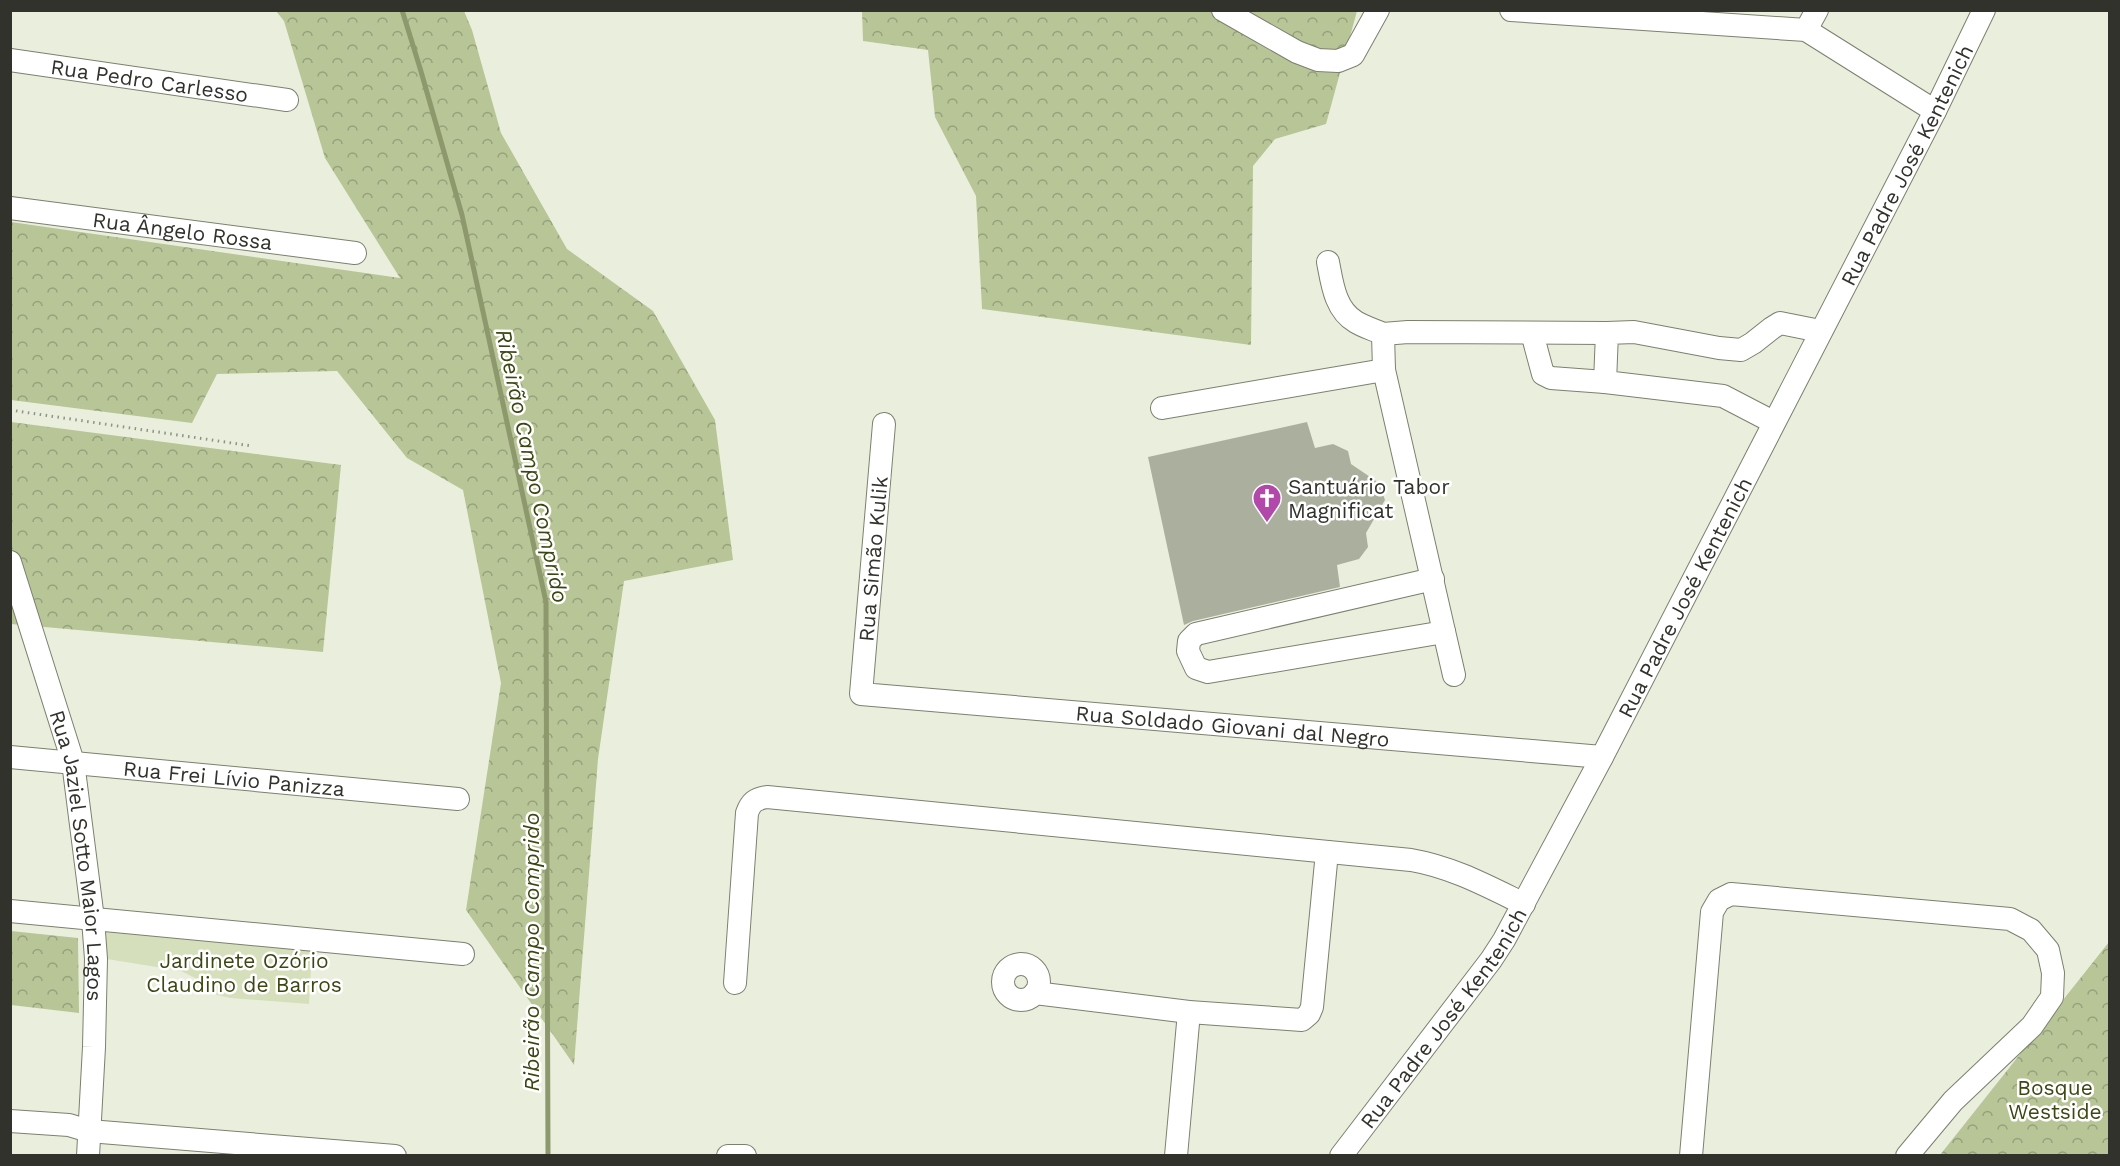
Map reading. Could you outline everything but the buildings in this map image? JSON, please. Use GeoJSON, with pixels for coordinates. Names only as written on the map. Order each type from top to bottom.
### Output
{"type":"FeatureCollection","features":[{"type":"Feature","properties":{"kind":"street"},"geometry":{"type":"LineString","coordinates":[[1223,10],[1297,52],[1317,60],[1338,61],[1353,55],[1378,10]]}},
{"type":"Feature","properties":{"kind":"street"},"geometry":{"type":"LineString","coordinates":[[1511,10],[1812,20],[1935,111]]}},
{"type":"Feature","properties":{"kind":"street","name":"Rua Padre José Kentenich"},"geometry":{"type":"LineString","coordinates":[[1341,1155],[1491,960],[1524,904],[1935,111],[1984,10]]}},
{"type":"Feature","properties":{"kind":"street","name":"Rua Pedro Carlesso"},"geometry":{"type":"LineString","coordinates":[[10,60],[287,100]]}},
{"type":"Feature","properties":{"kind":"street","name":"Rua Ângelo Rossa"},"geometry":{"type":"LineString","coordinates":[[10,208],[355,253]]}},
{"type":"Feature","properties":{"kind":"street"},"geometry":{"type":"LineString","coordinates":[[1328,262],[1333,291],[1343,310],[1354,322],[1383,334],[1408,332],[1634,332],[1741,350],[1753,344],[1780,323],[1820,332]]}},
{"type":"Feature","properties":{"kind":"street"},"geometry":{"type":"LineString","coordinates":[[1532,333],[1543,374],[1551,378],[1723,396],[1773,422]]}},
{"type":"Feature","properties":{"kind":"street"},"geometry":{"type":"LineString","coordinates":[[1605,382],[1607,333]]}},
{"type":"Feature","properties":{"kind":"street"},"geometry":{"type":"LineString","coordinates":[[1383,334],[1384,370],[1454,675]]}},
{"type":"Feature","properties":{"kind":"street"},"geometry":{"type":"LineString","coordinates":[[1162,408],[1384,370]]}},
{"type":"Feature","properties":{"kind":"street","name":"Rua Simão Kulik"},"geometry":{"type":"LineString","coordinates":[[861,694],[884,424]]}},
{"type":"Feature","properties":{"kind":"street","name":"Rua Jaziel Sotto Maior Lagos"},"geometry":{"type":"LineString","coordinates":[[10,562],[73,762],[93,919],[96,1001],[88,1155]]}},
{"type":"Feature","properties":{"kind":"street"},"geometry":{"type":"LineString","coordinates":[[1433,579],[1196,634],[1189,641],[1188,651],[1196,668],[1208,672],[1444,632]]}},
{"type":"Feature","properties":{"kind":"street","name":"Rua Soldado Giovani dal Negro"},"geometry":{"type":"LineString","coordinates":[[861,694],[1602,757]]}},
{"type":"Feature","properties":{"kind":"street","name":"Rua Frei Lívio Panizza"},"geometry":{"type":"LineString","coordinates":[[10,757],[458,799]]}},
{"type":"Feature","properties":{"kind":"street"},"geometry":{"type":"LineString","coordinates":[[735,983],[747,813],[750,804],[758,798],[767,796],[1433,864],[1457,872],[1524,904]]}},
{"type":"Feature","properties":{"kind":"street"},"geometry":{"type":"LineString","coordinates":[[1035,993],[1189,1012],[1302,1020],[1309,1014],[1312,1007],[1327,852]]}},
{"type":"Feature","properties":{"kind":"street"},"geometry":{"type":"LineString","coordinates":[[1691,1155],[1712,912],[1719,900],[1731,894],[2010,919],[2031,930],[2048,950],[2054,973],[2052,998],[2032,1026],[1953,1101],[1907,1155]]}},
{"type":"Feature","properties":{"kind":"street"},"geometry":{"type":"LineString","coordinates":[[10,911],[463,954]]}},
{"type":"Feature","properties":{"kind":"street"},"geometry":{"type":"LineString","coordinates":[[1176,1155],[1189,1012]]}},
{"type":"Feature","properties":{"kind":"street"},"geometry":{"type":"LineString","coordinates":[[10,1121],[69,1125],[89,1131],[395,1155]]}},
{"type":"Feature","properties":{"kind":"street"},"geometry":{"type":"LineString","coordinates":[[728,1155],[745,1155]]}},
{"type":"Feature","properties":{"kind":"path"},"geometry":{"type":"LineString","coordinates":[[10,410],[252,447]]}},
{"type":"Feature","properties":{"kind":"green space"},"geometry":{"type":"Polygon","coordinates":[[[276,11],[464,11],[472,30],[501,133],[567,249],[653,311],[715,420],[733,560],[624,581],[598,759],[574,1065],[466,910],[501,683],[463,490],[407,458],[337,371],[217,374],[192,423],[11,400],[11,222],[400,278],[325,158],[284,21],[276,11]]]}},
{"type":"Feature","properties":{"kind":"green space"},"geometry":{"type":"Polygon","coordinates":[[[862,11],[1357,11],[1326,124],[1275,139],[1253,166],[1251,345],[982,309],[976,196],[935,117],[928,50],[863,41],[862,11]]]}},
{"type":"Feature","properties":{"kind":"green space"},"geometry":{"type":"Polygon","coordinates":[[[11,422],[341,465],[323,652],[11,624],[11,422]]]}},
{"type":"Feature","properties":{"kind":"green space"},"geometry":{"type":"Polygon","coordinates":[[[11,931],[78,938],[79,1013],[11,1005],[11,931]]]}},
{"type":"Feature","properties":{"kind":"green space","name":"Jardinete Ozório Claudino de Barros"},"geometry":{"type":"Polygon","coordinates":[[[105,931],[312,950],[309,1004],[230,998],[217,995],[201,981],[181,971],[107,959],[105,931]]]}},
{"type":"Feature","properties":{"kind":"green space","name":"Bosque Westside"},"geometry":{"type":"Polygon","coordinates":[[[2109,942],[2109,1155],[1940,1155],[2109,942]]]}},
{"type":"Feature","properties":{"kind":"waterway","name":"Ribeirão Campo Comprido"},"geometry":{"type":"LineString","coordinates":[[402,10],[462,215],[546,602],[548,1155]]}},
{"type":"Feature","properties":{"kind":"place","name":"Santuário Tabor Magnificat"},"geometry":{"type":"Point","coordinates":[1267,524]}}]}
